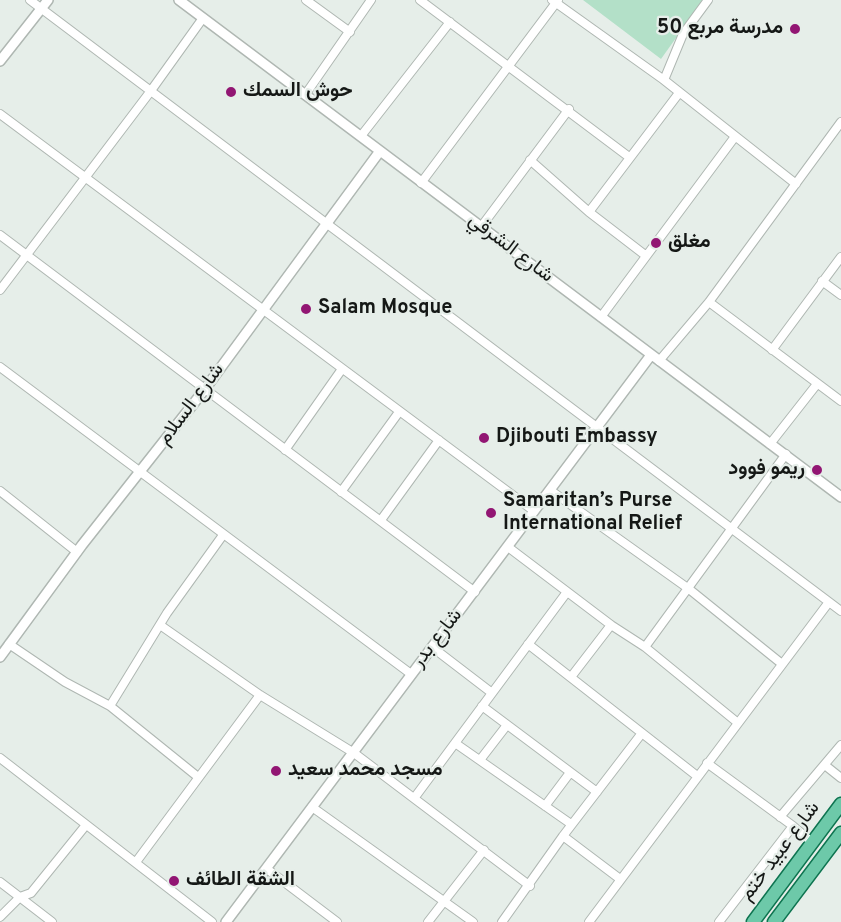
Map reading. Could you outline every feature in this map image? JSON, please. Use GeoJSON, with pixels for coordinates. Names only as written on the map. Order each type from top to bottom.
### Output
{"type":"FeatureCollection","features":[{"type":"Feature","properties":{"kind":"main road","name":"شارع عبيد ختم"},"geometry":{"type":"LineString","coordinates":[[753,922],[841,804]]}},
{"type":"Feature","properties":{"kind":"main road","name":"شارع عبيد ختم"},"geometry":{"type":"LineString","coordinates":[[774,922],[841,833]]}},
{"type":"Feature","properties":{"kind":"street"},"geometry":{"type":"LineString","coordinates":[[30,0],[841,611]]}},
{"type":"Feature","properties":{"kind":"street"},"geometry":{"type":"LineString","coordinates":[[0,61],[48,0]]}},
{"type":"Feature","properties":{"kind":"street","name":"شارع الشرقي"},"geometry":{"type":"LineString","coordinates":[[178,0],[841,497]]}},
{"type":"Feature","properties":{"kind":"street"},"geometry":{"type":"LineString","coordinates":[[306,0],[350,32]]}},
{"type":"Feature","properties":{"kind":"street"},"geometry":{"type":"LineString","coordinates":[[305,95],[371,0]]}},
{"type":"Feature","properties":{"kind":"street"},"geometry":{"type":"LineString","coordinates":[[420,0],[569,109],[629,157]]}},
{"type":"Feature","properties":{"kind":"street"},"geometry":{"type":"LineString","coordinates":[[664,81],[683,34],[708,0]]}},
{"type":"Feature","properties":{"kind":"street"},"geometry":{"type":"LineString","coordinates":[[421,183],[555,1],[664,81],[734,138],[796,184]]}},
{"type":"Feature","properties":{"kind":"street"},"geometry":{"type":"LineString","coordinates":[[0,290],[203,18]]}},
{"type":"Feature","properties":{"kind":"street"},"geometry":{"type":"LineString","coordinates":[[361,136],[450,22]]}},
{"type":"Feature","properties":{"kind":"street"},"geometry":{"type":"LineString","coordinates":[[589,212],[679,93]]}},
{"type":"Feature","properties":{"kind":"street"},"geometry":{"type":"LineString","coordinates":[[481,227],[569,109]]}},
{"type":"Feature","properties":{"kind":"street"},"geometry":{"type":"LineString","coordinates":[[0,114],[534,511]]}},
{"type":"Feature","properties":{"kind":"street"},"geometry":{"type":"LineString","coordinates":[[655,358],[709,302],[838,131],[841,122]]}},
{"type":"Feature","properties":{"kind":"street"},"geometry":{"type":"LineString","coordinates":[[601,317],[734,138]]}},
{"type":"Feature","properties":{"kind":"street","name":"شارع السلام"},"geometry":{"type":"LineString","coordinates":[[0,657],[77,552],[205,389],[380,151]]}},
{"type":"Feature","properties":{"kind":"street"},"geometry":{"type":"LineString","coordinates":[[530,160],[589,212],[645,255]]}},
{"type":"Feature","properties":{"kind":"street"},"geometry":{"type":"LineString","coordinates":[[0,235],[475,592]]}},
{"type":"Feature","properties":{"kind":"street"},"geometry":{"type":"LineString","coordinates":[[772,350],[841,257]]}},
{"type":"Feature","properties":{"kind":"street"},"geometry":{"type":"LineString","coordinates":[[822,281],[841,295]]}},
{"type":"Feature","properties":{"kind":"street"},"geometry":{"type":"LineString","coordinates":[[709,302],[841,400]]}},
{"type":"Feature","properties":{"kind":"street","name":"شارع بدر"},"geometry":{"type":"LineString","coordinates":[[226,922],[596,428],[655,358]]}},
{"type":"Feature","properties":{"kind":"street"},"geometry":{"type":"LineString","coordinates":[[0,367],[411,674]]}},
{"type":"Feature","properties":{"kind":"street"},"geometry":{"type":"LineString","coordinates":[[285,450],[342,369]]}},
{"type":"Feature","properties":{"kind":"street"},"geometry":{"type":"LineString","coordinates":[[770,444],[817,384]]}},
{"type":"Feature","properties":{"kind":"street"},"geometry":{"type":"LineString","coordinates":[[341,492],[399,412]]}},
{"type":"Feature","properties":{"kind":"street"},"geometry":{"type":"LineString","coordinates":[[381,520],[439,440]]}},
{"type":"Feature","properties":{"kind":"street"},"geometry":{"type":"LineString","coordinates":[[645,647],[786,454]]}},
{"type":"Feature","properties":{"kind":"street"},"geometry":{"type":"LineString","coordinates":[[550,490],[689,589],[782,664]]}},
{"type":"Feature","properties":{"kind":"street"},"geometry":{"type":"LineString","coordinates":[[0,491],[77,552]]}},
{"type":"Feature","properties":{"kind":"street"},"geometry":{"type":"LineString","coordinates":[[110,706],[160,625],[223,535]]}},
{"type":"Feature","properties":{"kind":"street"},"geometry":{"type":"LineString","coordinates":[[508,547],[611,625],[645,647],[738,723]]}},
{"type":"Feature","properties":{"kind":"street"},"geometry":{"type":"LineString","coordinates":[[415,797],[567,592]]}},
{"type":"Feature","properties":{"kind":"street"},"geometry":{"type":"LineString","coordinates":[[589,922],[829,602]]}},
{"type":"Feature","properties":{"kind":"street"},"geometry":{"type":"LineString","coordinates":[[160,625],[260,695],[354,753],[530,886]]}},
{"type":"Feature","properties":{"kind":"street"},"geometry":{"type":"LineString","coordinates":[[571,677],[611,625]]}},
{"type":"Feature","properties":{"kind":"street"},"geometry":{"type":"LineString","coordinates":[[9,644],[65,682],[110,706],[198,777]]}},
{"type":"Feature","properties":{"kind":"street"},"geometry":{"type":"LineString","coordinates":[[528,644],[697,776]]}},
{"type":"Feature","properties":{"kind":"street"},"geometry":{"type":"LineString","coordinates":[[432,647],[492,693]]}},
{"type":"Feature","properties":{"kind":"street"},"geometry":{"type":"LineString","coordinates":[[136,862],[260,695]]}},
{"type":"Feature","properties":{"kind":"street"},"geometry":{"type":"LineString","coordinates":[[482,706],[569,774],[597,792]]}},
{"type":"Feature","properties":{"kind":"street"},"geometry":{"type":"LineString","coordinates":[[480,760],[507,725]]}},
{"type":"Feature","properties":{"kind":"street"},"geometry":{"type":"LineString","coordinates":[[502,922],[530,886],[563,836],[642,733]]}},
{"type":"Feature","properties":{"kind":"street"},"geometry":{"type":"LineString","coordinates":[[454,743],[572,824]]}},
{"type":"Feature","properties":{"kind":"street"},"geometry":{"type":"LineString","coordinates":[[780,817],[826,766],[841,745]]}},
{"type":"Feature","properties":{"kind":"street"},"geometry":{"type":"LineString","coordinates":[[0,758],[212,922]]}},
{"type":"Feature","properties":{"kind":"street"},"geometry":{"type":"LineString","coordinates":[[707,764],[813,843]]}},
{"type":"Feature","properties":{"kind":"street"},"geometry":{"type":"LineString","coordinates":[[826,766],[841,778]]}},
{"type":"Feature","properties":{"kind":"street"},"geometry":{"type":"LineString","coordinates":[[544,806],[569,774]]}},
{"type":"Feature","properties":{"kind":"street"},"geometry":{"type":"LineString","coordinates":[[312,807],[473,922]]}},
{"type":"Feature","properties":{"kind":"street"},"geometry":{"type":"LineString","coordinates":[[0,917],[20,897],[31,893],[86,825]]}},
{"type":"Feature","properties":{"kind":"street"},"geometry":{"type":"LineString","coordinates":[[719,922],[793,826]]}},
{"type":"Feature","properties":{"kind":"street"},"geometry":{"type":"LineString","coordinates":[[563,836],[620,879]]}},
{"type":"Feature","properties":{"kind":"street"},"geometry":{"type":"LineString","coordinates":[[428,922],[484,850]]}},
{"type":"Feature","properties":{"kind":"street"},"geometry":{"type":"LineString","coordinates":[[267,869],[337,922]]}},
{"type":"Feature","properties":{"kind":"street"},"geometry":{"type":"LineString","coordinates":[[0,882],[52,922]]}},
{"type":"Feature","properties":{"kind":"green space"},"geometry":{"type":"Polygon","coordinates":[[[583,0],[703,0],[661,59],[583,0]]]}},
{"type":"Feature","properties":{"kind":"place","name":"مدرسة مربع 50"},"geometry":{"type":"Point","coordinates":[795,29]}},
{"type":"Feature","properties":{"kind":"place","name":"حوش السمك"},"geometry":{"type":"Point","coordinates":[231,92]}},
{"type":"Feature","properties":{"kind":"place","name":"مغلق"},"geometry":{"type":"Point","coordinates":[656,243]}},
{"type":"Feature","properties":{"kind":"place","name":"Salam Mosque"},"geometry":{"type":"Point","coordinates":[306,309]}},
{"type":"Feature","properties":{"kind":"place","name":"Djibouti Embassy"},"geometry":{"type":"Point","coordinates":[484,438]}},
{"type":"Feature","properties":{"kind":"place","name":"ريمو فوود"},"geometry":{"type":"Point","coordinates":[817,470]}},
{"type":"Feature","properties":{"kind":"place","name":"Samaritan’s Purse International Relief"},"geometry":{"type":"Point","coordinates":[491,513]}},
{"type":"Feature","properties":{"kind":"place","name":"مسجد محمد سعيد"},"geometry":{"type":"Point","coordinates":[276,771]}},
{"type":"Feature","properties":{"kind":"place","name":"الشقة الطائف"},"geometry":{"type":"Point","coordinates":[174,881]}}]}
